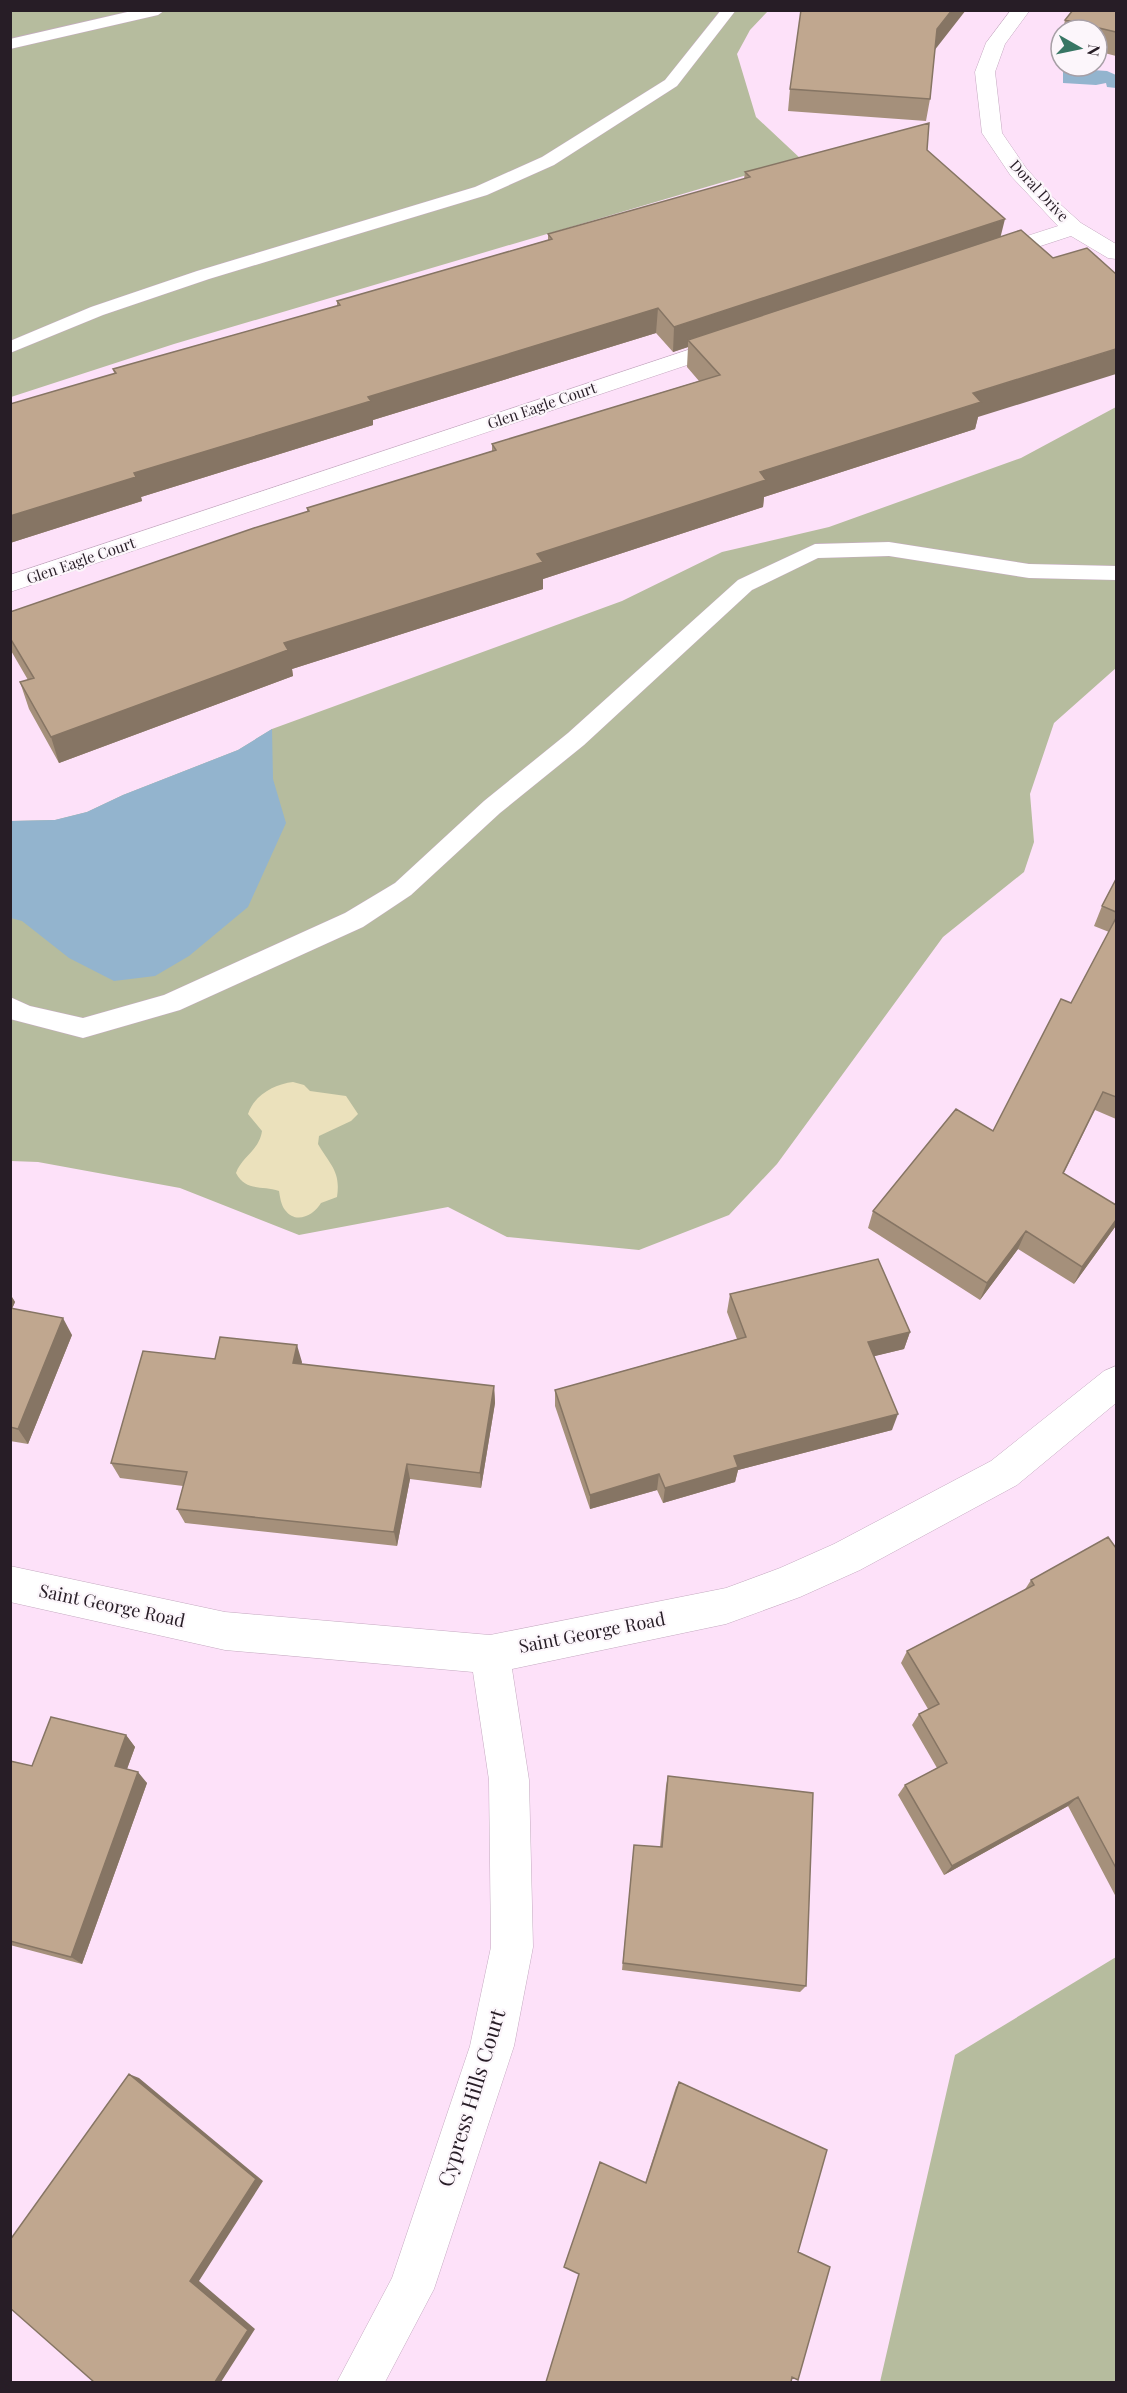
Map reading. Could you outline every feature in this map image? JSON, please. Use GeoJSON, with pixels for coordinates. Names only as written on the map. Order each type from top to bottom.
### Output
{"type":"FeatureCollection","features":[{"type":"Feature","properties":{"kind":"street","name":"Doral Drive"},"geometry":{"type":"LineString","coordinates":[[1021,10],[996,44],[985,72],[992,133],[1018,172],[1073,228],[1116,253]]}},
{"type":"Feature","properties":{"kind":"street"},"geometry":{"type":"LineString","coordinates":[[971,262],[1073,228]]}},
{"type":"Feature","properties":{"kind":"street","name":"Glen Eagle Court"},"geometry":{"type":"LineString","coordinates":[[10,584],[757,334]]}},
{"type":"Feature","properties":{"kind":"street","name":"Saint George Road"},"geometry":{"type":"LineString","coordinates":[[10,1584],[225,1631],[490,1654],[726,1606],[797,1580],[847,1557],[1004,1473],[1116,1382]]}},
{"type":"Feature","properties":{"kind":"street","name":"Cypress Hills Court"},"geometry":{"type":"LineString","coordinates":[[360,2382],[411,2289],[492,2046],[512,1947],[510,1780],[490,1654]]}},
{"type":"Feature","properties":{"kind":"lane"},"geometry":{"type":"LineString","coordinates":[[10,44],[158,10]]}},
{"type":"Feature","properties":{"kind":"lane"},"geometry":{"type":"LineString","coordinates":[[10,348],[97,311],[202,275],[481,191],[548,161],[671,83],[729,10]]}},
{"type":"Feature","properties":{"kind":"lane"},"geometry":{"type":"LineString","coordinates":[[10,1007],[24,1015],[82,1028],[171,1003],[354,920],[403,889],[492,807],[576,739],[745,585],[815,551],[889,549],[1029,571],[1116,573]]}},
{"type":"Feature","properties":{"kind":"green space"},"geometry":{"type":"Polygon","coordinates":[[[11,11],[768,11],[750,30],[737,54],[756,117],[801,159],[174,344],[11,397],[11,11]]]}},
{"type":"Feature","properties":{"kind":"green space"},"geometry":{"type":"Polygon","coordinates":[[[1116,407],[1116,668],[1054,723],[1030,794],[1034,842],[1024,872],[943,937],[777,1164],[729,1215],[639,1250],[507,1237],[448,1207],[299,1235],[180,1188],[38,1162],[11,1161],[11,821],[55,820],[87,812],[123,795],[238,750],[272,729],[622,601],[722,552],[829,527],[1021,458],[1116,407]]]}},
{"type":"Feature","properties":{"kind":"green space"},"geometry":{"type":"Polygon","coordinates":[[[1116,1957],[1116,2382],[880,2382],[955,2055],[1116,1957]]]}},
{"type":"Feature","properties":{"kind":"sand"},"geometry":{"type":"Polygon","coordinates":[[[293,1082],[304,1085],[310,1091],[346,1096],[358,1114],[351,1121],[319,1136],[318,1144],[336,1174],[337,1197],[321,1203],[314,1211],[299,1218],[285,1210],[279,1191],[245,1183],[236,1173],[242,1162],[258,1144],[262,1131],[248,1114],[251,1107],[266,1092],[279,1085],[293,1082]]]}},
{"type":"Feature","properties":{"kind":"water"},"geometry":{"type":"Polygon","coordinates":[[[1109,72],[1116,75],[1116,88],[1107,87],[1106,83],[1096,85],[1063,83],[1063,78],[1109,78],[1109,72]]]}},
{"type":"Feature","properties":{"kind":"water"},"geometry":{"type":"Polygon","coordinates":[[[272,729],[273,779],[286,823],[248,907],[189,956],[155,976],[114,981],[69,958],[22,921],[11,918],[11,821],[55,820],[87,812],[123,795],[238,750],[272,729]]]}},
{"type":"Feature","properties":{"kind":"building"},"geometry":{"type":"Polygon","coordinates":[[[801,10],[952,10],[937,29],[930,99],[790,89],[801,10]]]}},
{"type":"Feature","properties":{"kind":"building"},"geometry":{"type":"Polygon","coordinates":[[[1073,10],[1116,10],[1116,32],[1109,30],[1109,18],[1067,18],[1073,10]]]}},
{"type":"Feature","properties":{"kind":"building"},"geometry":{"type":"Polygon","coordinates":[[[929,123],[927,150],[1005,219],[674,327],[658,308],[368,397],[371,401],[134,473],[136,477],[10,516],[10,404],[116,373],[113,369],[340,305],[337,301],[552,239],[548,234],[750,177],[745,172],[929,123]]]}},
{"type":"Feature","properties":{"kind":"building"},"geometry":{"type":"Polygon","coordinates":[[[1021,230],[1053,258],[1087,248],[1116,274],[1116,349],[973,393],[981,402],[760,472],[766,480],[537,554],[543,562],[284,643],[288,650],[51,737],[20,682],[34,678],[10,638],[10,612],[309,511],[307,508],[496,450],[492,444],[720,375],[688,340],[1021,230]]]}},
{"type":"Feature","properties":{"kind":"building"},"geometry":{"type":"Polygon","coordinates":[[[1116,879],[1116,912],[1102,906],[1116,879]]]}},
{"type":"Feature","properties":{"kind":"building"},"geometry":{"type":"Polygon","coordinates":[[[1116,918],[1116,1097],[1103,1092],[1063,1173],[1116,1205],[1116,1220],[1082,1267],[1026,1231],[987,1283],[873,1211],[956,1109],[993,1131],[1061,999],[1071,1003],[1116,918]]]}},
{"type":"Feature","properties":{"kind":"building"},"geometry":{"type":"Polygon","coordinates":[[[878,1259],[910,1332],[868,1342],[898,1414],[734,1456],[738,1467],[665,1488],[659,1474],[590,1495],[555,1390],[746,1337],[730,1294],[878,1259]]]}},
{"type":"Feature","properties":{"kind":"building"},"geometry":{"type":"Polygon","coordinates":[[[10,1308],[63,1318],[18,1429],[10,1427],[10,1308]]]}},
{"type":"Feature","properties":{"kind":"building"},"geometry":{"type":"Polygon","coordinates":[[[220,1337],[297,1345],[293,1363],[494,1386],[480,1473],[407,1464],[394,1532],[177,1509],[187,1472],[111,1463],[143,1351],[215,1359],[220,1337]]]}},
{"type":"Feature","properties":{"kind":"building"},"geometry":{"type":"Polygon","coordinates":[[[1108,1537],[1116,1548],[1116,1868],[1078,1797],[952,1866],[905,1785],[947,1763],[919,1714],[939,1704],[907,1651],[1034,1585],[1031,1580],[1108,1537]]]}},
{"type":"Feature","properties":{"kind":"building"},"geometry":{"type":"Polygon","coordinates":[[[51,1717],[126,1735],[115,1766],[138,1772],[71,1957],[10,1941],[10,1761],[32,1766],[51,1717]]]}},
{"type":"Feature","properties":{"kind":"building"},"geometry":{"type":"Polygon","coordinates":[[[668,1776],[813,1793],[806,1986],[623,1963],[634,1845],[662,1847],[668,1776]]]}},
{"type":"Feature","properties":{"kind":"building"},"geometry":{"type":"Polygon","coordinates":[[[129,2074],[256,2179],[190,2281],[248,2330],[215,2382],[94,2382],[10,2308],[10,2240],[129,2074]]]}},
{"type":"Feature","properties":{"kind":"building"},"geometry":{"type":"Polygon","coordinates":[[[679,2082],[827,2150],[798,2252],[830,2267],[798,2380],[792,2377],[791,2382],[546,2382],[579,2274],[564,2267],[600,2162],[646,2183],[679,2082]]]}}]}
